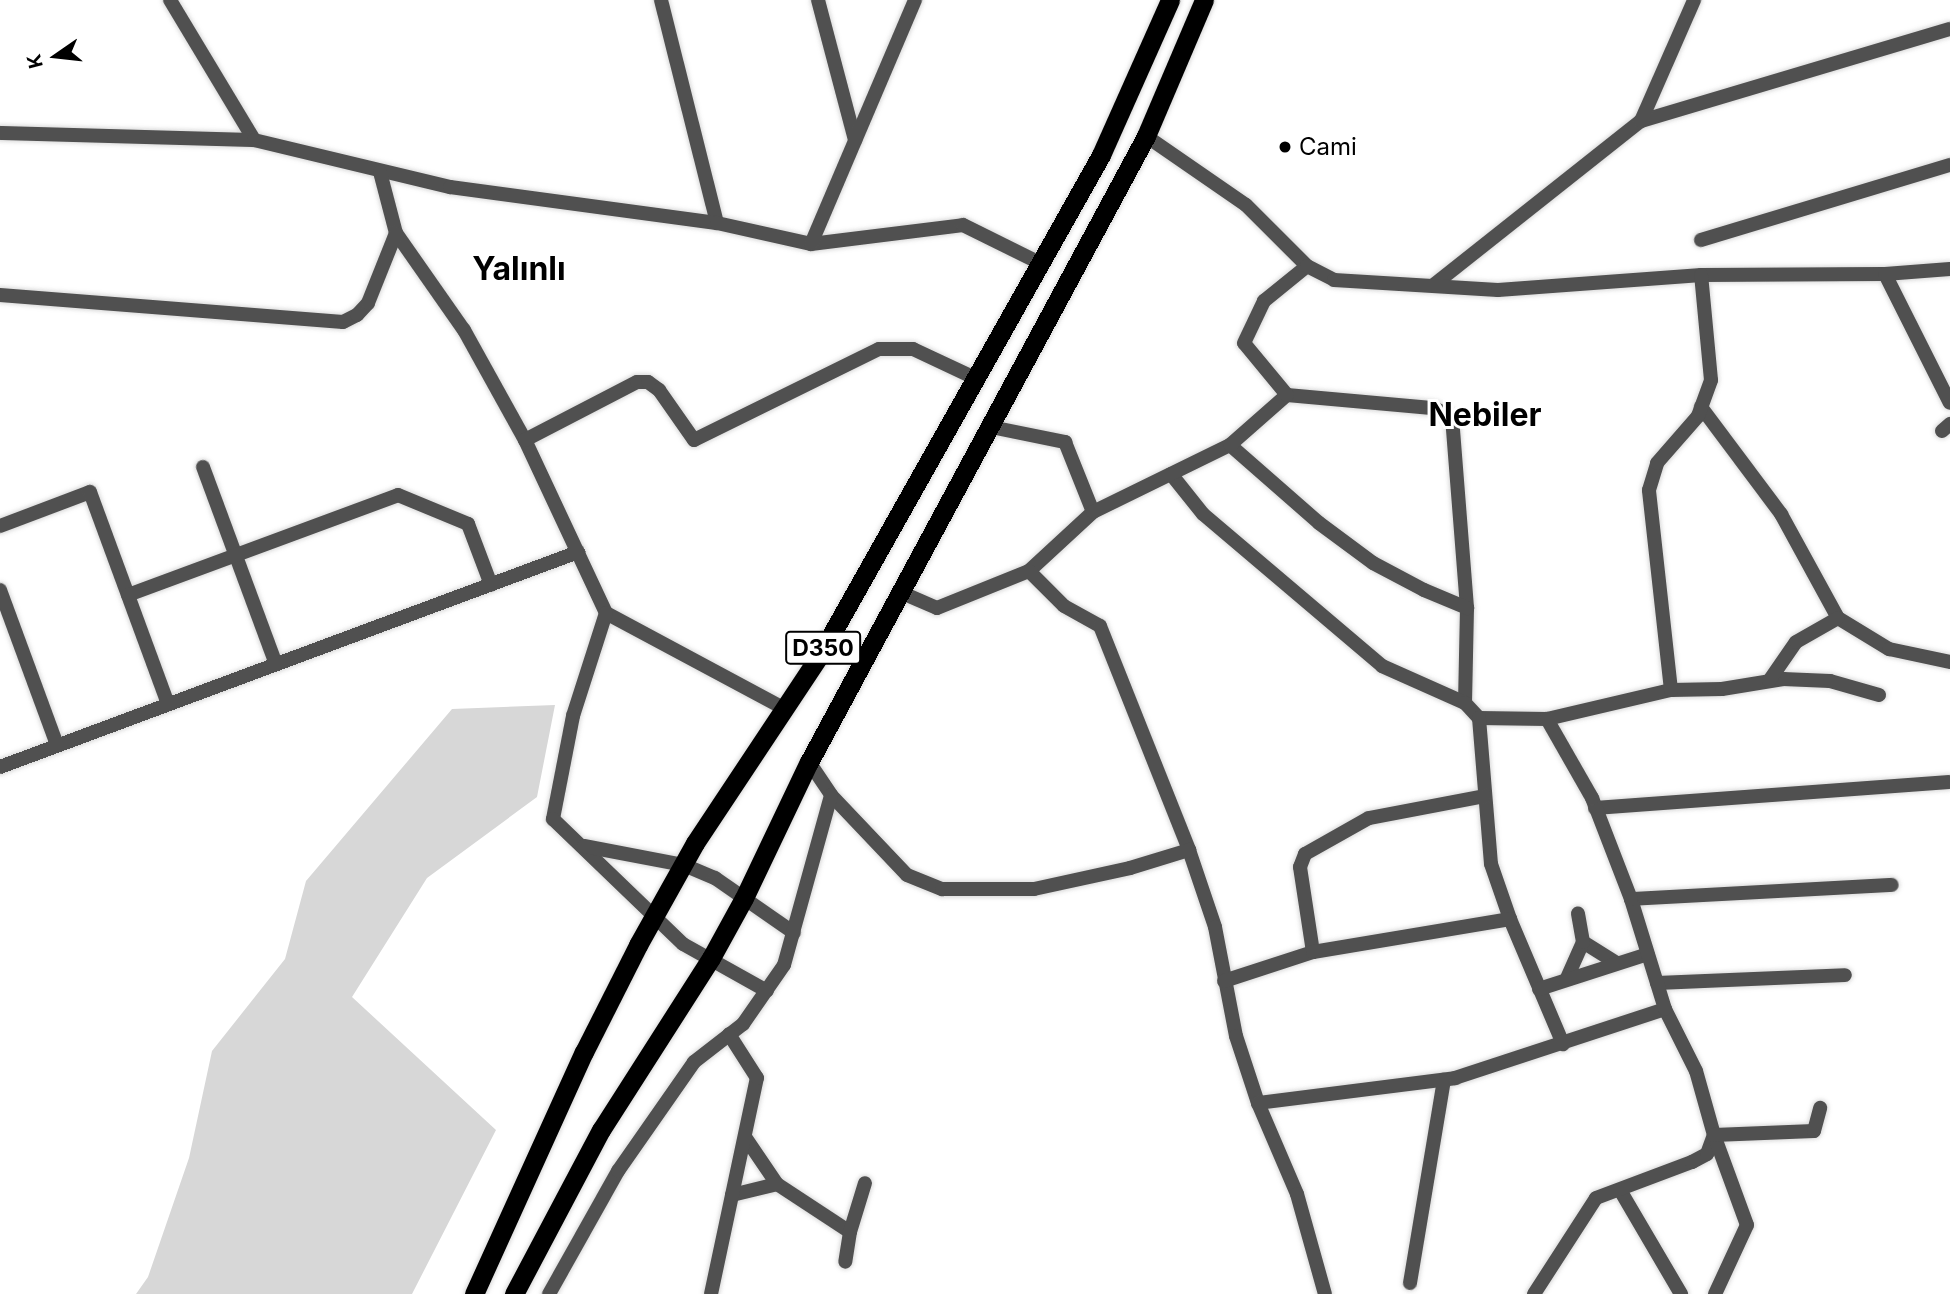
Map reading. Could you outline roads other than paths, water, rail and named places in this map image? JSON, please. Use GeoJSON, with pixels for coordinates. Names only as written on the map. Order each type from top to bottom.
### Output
{"type":"FeatureCollection","features":[{"type":"Feature","properties":{"kind":"highway","name":"D350"},"geometry":{"type":"LineString","coordinates":[[474,1294],[584,1052],[638,945],[695,842],[821,653],[1101,155],[1170,0]]}},
{"type":"Feature","properties":{"kind":"highway","name":"D350"},"geometry":{"type":"LineString","coordinates":[[514,1294],[601,1130],[711,958],[744,898],[809,762],[1146,136],[1204,0]]}},
{"type":"Feature","properties":{"kind":"street"},"geometry":{"type":"LineString","coordinates":[[170,0],[254,140]]}},
{"type":"Feature","properties":{"kind":"street"},"geometry":{"type":"LineString","coordinates":[[661,0],[717,223]]}},
{"type":"Feature","properties":{"kind":"street"},"geometry":{"type":"LineString","coordinates":[[818,0],[855,140]]}},
{"type":"Feature","properties":{"kind":"street"},"geometry":{"type":"LineString","coordinates":[[811,244],[915,0]]}},
{"type":"Feature","properties":{"kind":"street"},"geometry":{"type":"LineString","coordinates":[[1641,121],[1694,0]]}},
{"type":"Feature","properties":{"kind":"street"},"geometry":{"type":"LineString","coordinates":[[1435,285],[1641,121],[1950,29]]}},
{"type":"Feature","properties":{"kind":"street"},"geometry":{"type":"LineString","coordinates":[[0,133],[254,140],[450,187],[717,223],[811,244],[963,225],[1040,263]]}},
{"type":"Feature","properties":{"kind":"street"},"geometry":{"type":"LineString","coordinates":[[1146,136],[1246,205],[1307,266],[1335,280],[1498,290],[1701,275],[1885,274],[1950,269]]}},
{"type":"Feature","properties":{"kind":"street"},"geometry":{"type":"LineString","coordinates":[[1701,240],[1950,165]]}},
{"type":"Feature","properties":{"kind":"street"},"geometry":{"type":"LineString","coordinates":[[380,172],[396,233],[464,330],[525,440],[606,613],[785,709]]}},
{"type":"Feature","properties":{"kind":"street"},"geometry":{"type":"LineString","coordinates":[[0,295],[343,322],[357,315],[368,303],[396,233]]}},
{"type":"Feature","properties":{"kind":"street"},"geometry":{"type":"LineString","coordinates":[[1307,266],[1264,301],[1244,343],[1287,395],[1434,408],[1452,417],[1466,608],[1465,703]]}},
{"type":"Feature","properties":{"kind":"street"},"geometry":{"type":"LineString","coordinates":[[1885,274],[1950,403]]}},
{"type":"Feature","properties":{"kind":"street"},"geometry":{"type":"LineString","coordinates":[[1671,690],[1648,490],[1657,463],[1698,416],[1711,380],[1701,275]]}},
{"type":"Feature","properties":{"kind":"street"},"geometry":{"type":"LineString","coordinates":[[525,440],[637,382],[649,382],[659,390],[694,440],[879,349],[913,349],[975,378]]}},
{"type":"Feature","properties":{"kind":"street"},"geometry":{"type":"LineString","coordinates":[[901,592],[937,608],[1029,571],[1093,512],[1230,445],[1287,395]]}},
{"type":"Feature","properties":{"kind":"street"},"geometry":{"type":"LineString","coordinates":[[1701,407],[1781,514],[1838,618],[1889,649],[1950,662]]}},
{"type":"Feature","properties":{"kind":"street"},"geometry":{"type":"LineString","coordinates":[[991,427],[1065,442],[1093,512]]}},
{"type":"Feature","properties":{"kind":"street"},"geometry":{"type":"LineString","coordinates":[[1230,445],[1319,523],[1373,563],[1466,608]]}},
{"type":"Feature","properties":{"kind":"street"},"geometry":{"type":"LineString","coordinates":[[204,467],[276,664]]}},
{"type":"Feature","properties":{"kind":"street"},"geometry":{"type":"LineString","coordinates":[[1171,474],[1203,514],[1382,666],[1465,703],[1479,718],[1491,864],[1510,919],[1563,1044]]}},
{"type":"Feature","properties":{"kind":"street"},"geometry":{"type":"LineString","coordinates":[[0,526],[90,492],[168,704]]}},
{"type":"Feature","properties":{"kind":"street"},"geometry":{"type":"LineString","coordinates":[[128,595],[398,495],[468,524],[491,585]]}},
{"type":"Feature","properties":{"kind":"street"},"geometry":{"type":"LineString","coordinates":[[0,766],[578,552]]}},
{"type":"Feature","properties":{"kind":"street"},"geometry":{"type":"LineString","coordinates":[[1029,571],[1064,606],[1100,626],[1189,850],[1215,928],[1236,1036],[1258,1103],[1297,1194],[1325,1294]]}},
{"type":"Feature","properties":{"kind":"street"},"geometry":{"type":"LineString","coordinates":[[0,590],[57,745]]}},
{"type":"Feature","properties":{"kind":"street"},"geometry":{"type":"LineString","coordinates":[[606,613],[573,716],[553,819],[683,944],[766,991]]}},
{"type":"Feature","properties":{"kind":"street"},"geometry":{"type":"LineString","coordinates":[[1769,681],[1796,642],[1838,618]]}},
{"type":"Feature","properties":{"kind":"street"},"geometry":{"type":"LineString","coordinates":[[1479,718],[1547,719],[1671,690],[1722,688],[1769,681],[1830,681],[1880,695]]}},
{"type":"Feature","properties":{"kind":"street"},"geometry":{"type":"LineString","coordinates":[[1547,719],[1595,808],[1631,898],[1665,1009],[1696,1071],[1714,1135],[1747,1225],[1715,1294]]}},
{"type":"Feature","properties":{"kind":"street"},"geometry":{"type":"LineString","coordinates":[[809,762],[831,795],[907,875],[942,889],[1034,889],[1130,868],[1189,850]]}},
{"type":"Feature","properties":{"kind":"street"},"geometry":{"type":"LineString","coordinates":[[1595,808],[1949,782]]}},
{"type":"Feature","properties":{"kind":"street"},"geometry":{"type":"LineString","coordinates":[[550,1294],[618,1171],[694,1062],[743,1024],[785,965],[831,795]]}},
{"type":"Feature","properties":{"kind":"street"},"geometry":{"type":"LineString","coordinates":[[1313,952],[1300,867],[1306,854],[1369,818],[1484,796]]}},
{"type":"Feature","properties":{"kind":"street"},"geometry":{"type":"LineString","coordinates":[[583,845],[684,865],[715,878],[794,933]]}},
{"type":"Feature","properties":{"kind":"street"},"geometry":{"type":"LineString","coordinates":[[1631,898],[1892,885]]}},
{"type":"Feature","properties":{"kind":"street"},"geometry":{"type":"LineString","coordinates":[[1567,978],[1583,942],[1578,914]]}},
{"type":"Feature","properties":{"kind":"street"},"geometry":{"type":"LineString","coordinates":[[1224,981],[1313,952],[1510,919]]}},
{"type":"Feature","properties":{"kind":"street"},"geometry":{"type":"LineString","coordinates":[[1583,942],[1617,963]]}},
{"type":"Feature","properties":{"kind":"street"},"geometry":{"type":"LineString","coordinates":[[1539,989],[1648,954]]}},
{"type":"Feature","properties":{"kind":"street"},"geometry":{"type":"LineString","coordinates":[[1657,983],[1846,975]]}},
{"type":"Feature","properties":{"kind":"street"},"geometry":{"type":"LineString","coordinates":[[1258,1103],[1444,1080],[1563,1044],[1665,1009]]}},
{"type":"Feature","properties":{"kind":"street"},"geometry":{"type":"LineString","coordinates":[[711,1294],[757,1078],[729,1034]]}},
{"type":"Feature","properties":{"kind":"street"},"geometry":{"type":"LineString","coordinates":[[1410,1283],[1444,1080]]}},
{"type":"Feature","properties":{"kind":"street"},"geometry":{"type":"LineString","coordinates":[[1714,1135],[1814,1131],[1820,1108]]}},
{"type":"Feature","properties":{"kind":"street"},"geometry":{"type":"LineString","coordinates":[[1534,1294],[1596,1198],[1707,1154],[1714,1135]]}},
{"type":"Feature","properties":{"kind":"street"},"geometry":{"type":"LineString","coordinates":[[745,1138],[777,1184],[850,1232]]}},
{"type":"Feature","properties":{"kind":"street"},"geometry":{"type":"LineString","coordinates":[[845,1262],[850,1232],[865,1183]]}},
{"type":"Feature","properties":{"kind":"street"},"geometry":{"type":"LineString","coordinates":[[733,1195],[777,1184]]}},
{"type":"Feature","properties":{"kind":"street"},"geometry":{"type":"LineString","coordinates":[[1620,1190],[1681,1294]]}},
{"type":"Feature","properties":{"kind":"place","name":"Cami"},"geometry":{"type":"Point","coordinates":[1285,147]}},
{"type":"Feature","properties":{"kind":"district","name":"Yalınlı"},"geometry":{"type":"Point","coordinates":[519,269]}},
{"type":"Feature","properties":{"kind":"district","name":"Nebiler"},"geometry":{"type":"Point","coordinates":[1485,415]}}]}
